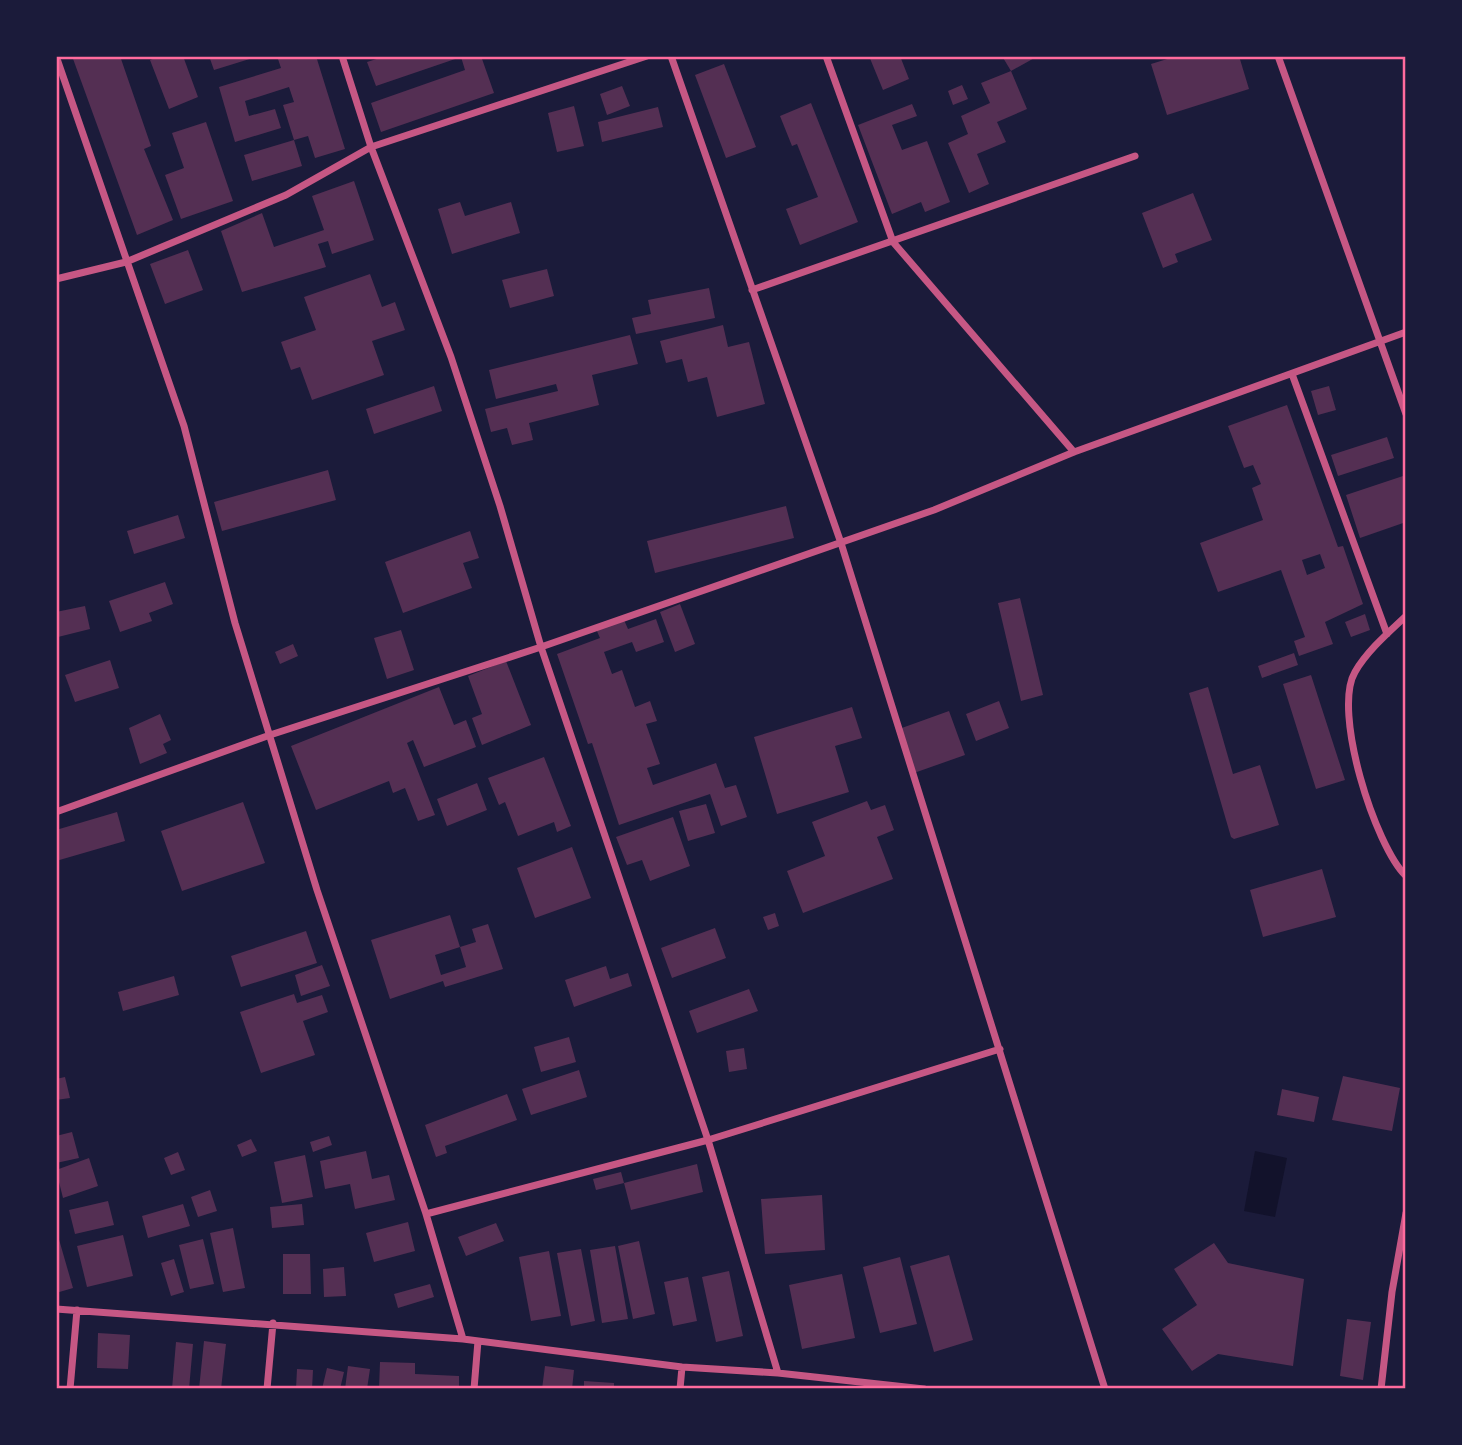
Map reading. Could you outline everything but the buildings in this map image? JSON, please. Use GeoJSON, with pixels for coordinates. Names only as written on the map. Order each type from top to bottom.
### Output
{"type":"FeatureCollection","features":[{"type":"Feature","properties":{"kind":"street"},"geometry":{"type":"LineString","coordinates":[[57,56],[184,426],[235,623],[317,890],[426,1214],[463,1339]]}},
{"type":"Feature","properties":{"kind":"street"},"geometry":{"type":"LineString","coordinates":[[342,56],[371,147],[451,357],[500,506],[541,647],[708,1140],[778,1373]]}},
{"type":"Feature","properties":{"kind":"street"},"geometry":{"type":"LineString","coordinates":[[56,279],[127,262],[286,195],[371,147],[647,56]]}},
{"type":"Feature","properties":{"kind":"street"},"geometry":{"type":"LineString","coordinates":[[671,56],[841,543],[1105,1389]]}},
{"type":"Feature","properties":{"kind":"street"},"geometry":{"type":"LineString","coordinates":[[826,56],[892,242],[1074,452]]}},
{"type":"Feature","properties":{"kind":"street"},"geometry":{"type":"LineString","coordinates":[[1278,56],[1406,414]]}},
{"type":"Feature","properties":{"kind":"street"},"geometry":{"type":"LineString","coordinates":[[752,290],[1135,156]]}},
{"type":"Feature","properties":{"kind":"street"},"geometry":{"type":"LineString","coordinates":[[56,812],[270,735],[541,647],[841,543],[946,505],[1074,452],[1406,332]]}},
{"type":"Feature","properties":{"kind":"street"},"geometry":{"type":"LineString","coordinates":[[1292,374],[1387,634]]}},
{"type":"Feature","properties":{"kind":"street"},"geometry":{"type":"LineString","coordinates":[[1406,616],[1353,674],[1348,714],[1364,794],[1380,839],[1406,876]]}},
{"type":"Feature","properties":{"kind":"street"},"geometry":{"type":"LineString","coordinates":[[426,1214],[708,1140],[1000,1049]]}},
{"type":"Feature","properties":{"kind":"street"},"geometry":{"type":"LineString","coordinates":[[1381,1389],[1392,1292],[1406,1213]]}},
{"type":"Feature","properties":{"kind":"street"},"geometry":{"type":"LineString","coordinates":[[56,1309],[463,1339],[682,1367],[778,1373],[924,1389]]}},
{"type":"Feature","properties":{"kind":"street"},"geometry":{"type":"LineString","coordinates":[[70,1389],[77,1310]]}},
{"type":"Feature","properties":{"kind":"street"},"geometry":{"type":"LineString","coordinates":[[267,1389],[273,1323]]}},
{"type":"Feature","properties":{"kind":"street"},"geometry":{"type":"LineString","coordinates":[[474,1389],[478,1341]]}},
{"type":"Feature","properties":{"kind":"street"},"geometry":{"type":"LineString","coordinates":[[680,1389],[682,1367]]}},
{"type":"Feature","properties":{"kind":"shaded area"},"geometry":{"type":"Polygon","coordinates":[[[1255,1151],[1287,1158],[1275,1217],[1244,1211],[1255,1151]]]}}]}
